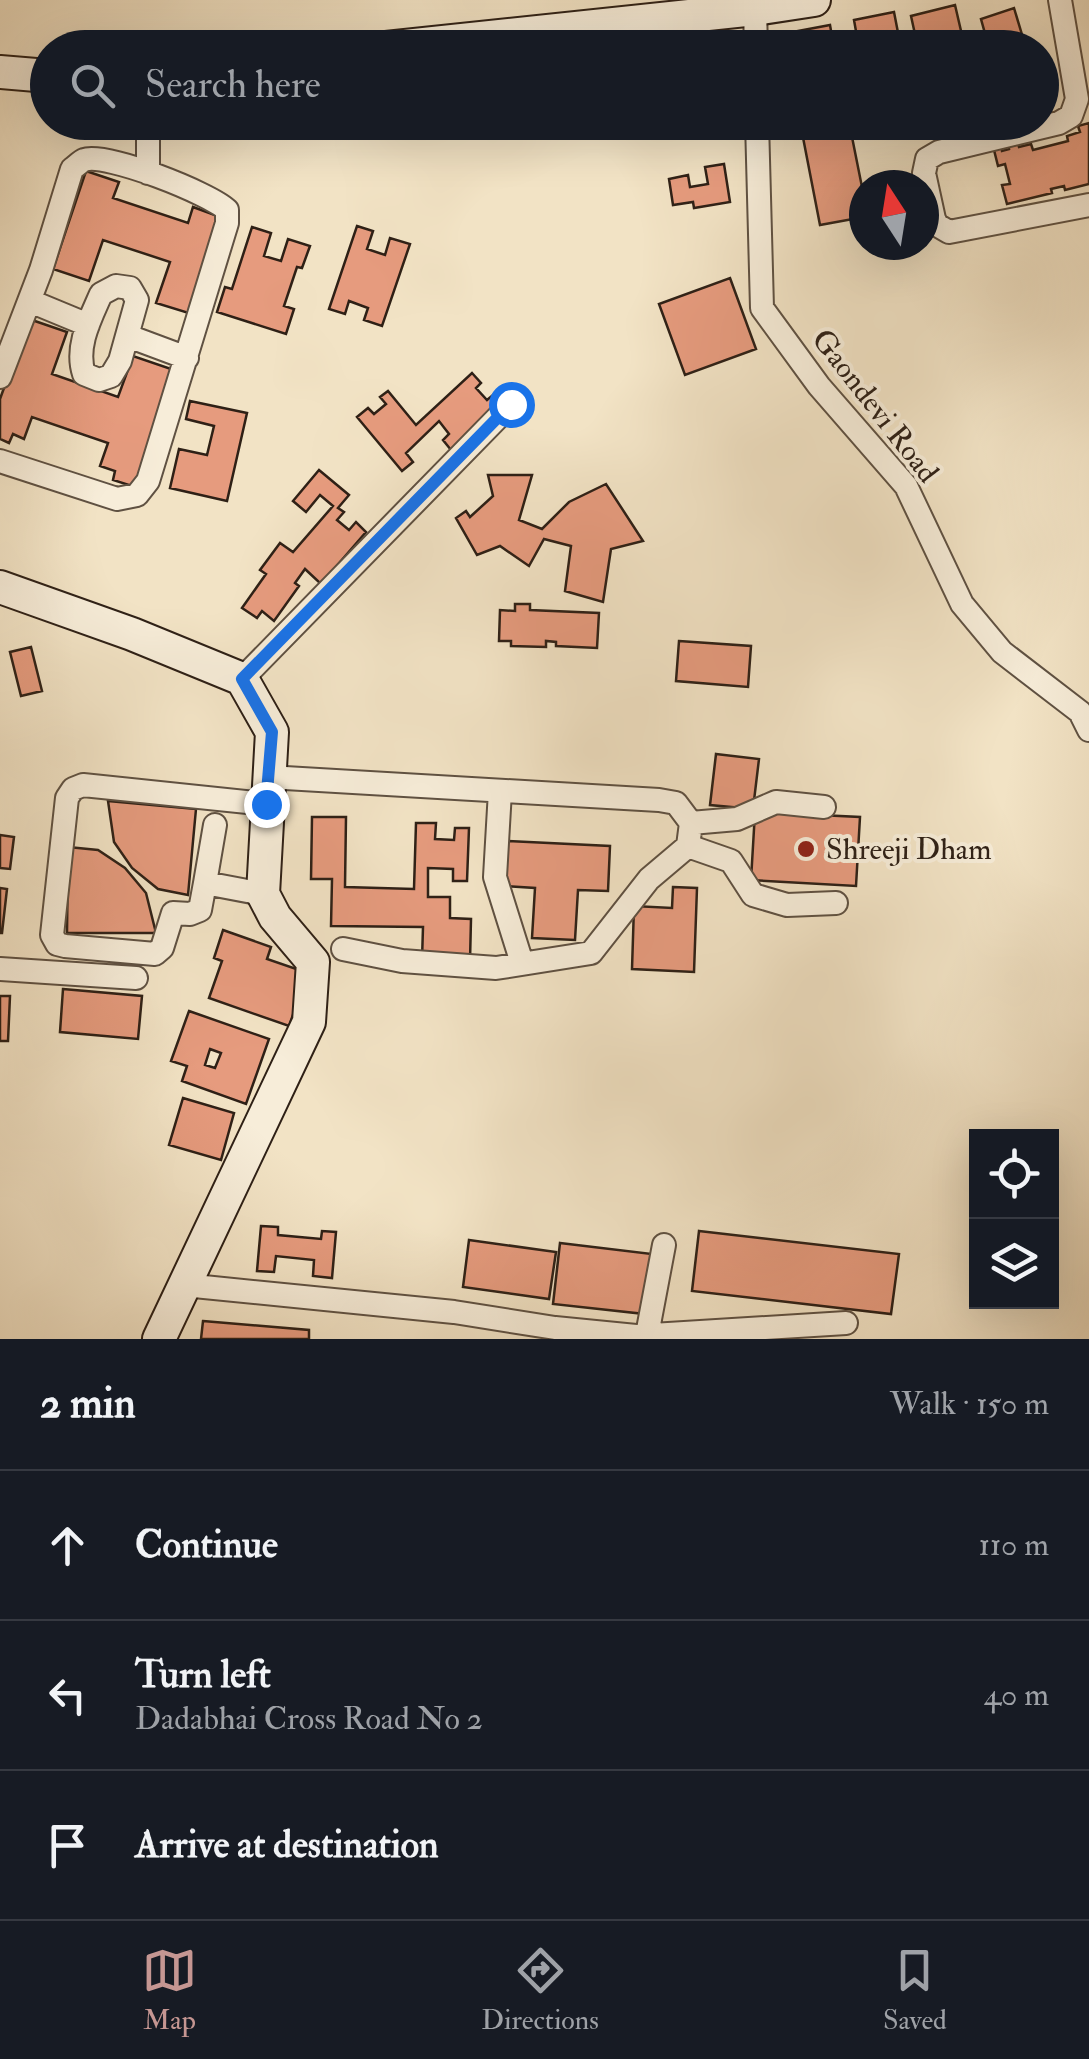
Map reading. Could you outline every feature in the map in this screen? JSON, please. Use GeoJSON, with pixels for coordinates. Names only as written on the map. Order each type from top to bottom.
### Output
{"type":"FeatureCollection","features":[{"type":"Feature","properties":{"kind":"street"},"geometry":{"type":"LineString","coordinates":[[503,30],[626,11],[814,0]]}},
{"type":"Feature","properties":{"kind":"street"},"geometry":{"type":"LineString","coordinates":[[1059,122],[1071,116],[1077,99],[1060,0]]}},
{"type":"Feature","properties":{"kind":"street"},"geometry":{"type":"LineString","coordinates":[[0,72],[30,74]]}},
{"type":"Feature","properties":{"kind":"street"},"geometry":{"type":"LineString","coordinates":[[148,140],[148,172]]}},
{"type":"Feature","properties":{"kind":"street","name":"Gaondevi Road"},"geometry":{"type":"LineString","coordinates":[[757,140],[762,308],[819,386],[906,486],[962,604],[1002,652],[1080,712],[1089,730]]}},
{"type":"Feature","properties":{"kind":"street"},"geometry":{"type":"LineString","coordinates":[[988,140],[926,159],[924,173],[934,219],[942,230],[949,232],[1089,205]]}},
{"type":"Feature","properties":{"kind":"street"},"geometry":{"type":"LineString","coordinates":[[0,377],[30,301],[72,169],[82,160],[97,158],[148,172],[217,200],[227,210],[227,222],[187,358],[148,481],[137,495],[117,499],[0,461]]}},
{"type":"Feature","properties":{"kind":"street"},"geometry":{"type":"LineString","coordinates":[[116,286],[130,288],[137,300],[120,361],[111,376],[99,380],[84,374],[80,363],[88,325],[101,294],[116,286]]}},
{"type":"Feature","properties":{"kind":"street"},"geometry":{"type":"LineString","coordinates":[[30,301],[88,325]]}},
{"type":"Feature","properties":{"kind":"street"},"geometry":{"type":"LineString","coordinates":[[128,336],[187,358]]}},
{"type":"Feature","properties":{"kind":"street"},"geometry":{"type":"LineString","coordinates":[[242,679],[511,404]]}},
{"type":"Feature","properties":{"kind":"street"},"geometry":{"type":"LineString","coordinates":[[0,587],[242,679],[272,732],[263,888],[275,916],[312,962],[309,1022],[159,1339]]}},
{"type":"Feature","properties":{"kind":"street"},"geometry":{"type":"LineString","coordinates":[[215,825],[215,879],[200,910],[174,914],[162,948],[155,954],[57,944],[52,935],[67,798],[73,789],[83,785],[267,791],[500,790],[659,800],[676,804],[689,834],[731,861],[752,895],[786,905],[836,904]]}},
{"type":"Feature","properties":{"kind":"street"},"geometry":{"type":"LineString","coordinates":[[500,790],[495,878],[522,964]]}},
{"type":"Feature","properties":{"kind":"street"},"geometry":{"type":"LineString","coordinates":[[343,949],[402,961],[496,968],[591,953],[689,834],[776,802],[824,807]]}},
{"type":"Feature","properties":{"kind":"street"},"geometry":{"type":"LineString","coordinates":[[215,879],[263,888]]}},
{"type":"Feature","properties":{"kind":"street"},"geometry":{"type":"LineString","coordinates":[[0,969],[136,978]]}},
{"type":"Feature","properties":{"kind":"street"},"geometry":{"type":"LineString","coordinates":[[646,1335],[664,1245]]}},
{"type":"Feature","properties":{"kind":"street"},"geometry":{"type":"LineString","coordinates":[[184,1285],[646,1335],[846,1323]]}},
{"type":"Feature","properties":{"kind":"building"},"geometry":{"type":"Polygon","coordinates":[[[955,5],[961,30],[914,30],[911,16],[955,5]]]}},
{"type":"Feature","properties":{"kind":"building"},"geometry":{"type":"Polygon","coordinates":[[[1014,8],[1021,30],[984,30],[981,19],[1014,8]]]}},
{"type":"Feature","properties":{"kind":"building"},"geometry":{"type":"Polygon","coordinates":[[[894,12],[898,30],[856,30],[854,20],[894,12]]]}},
{"type":"Feature","properties":{"kind":"building"},"geometry":{"type":"Polygon","coordinates":[[[710,21],[711,30],[666,30],[710,21]]]}},
{"type":"Feature","properties":{"kind":"building"},"geometry":{"type":"Polygon","coordinates":[[[830,25],[831,30],[803,30],[830,25]]]}},
{"type":"Feature","properties":{"kind":"building"},"geometry":{"type":"Polygon","coordinates":[[[1089,123],[1089,184],[1051,189],[1052,193],[1007,204],[1002,185],[1010,184],[1005,164],[998,166],[993,146],[1001,144],[1002,151],[1009,149],[1008,142],[1017,140],[1019,147],[1031,144],[1033,150],[1068,141],[1067,136],[1080,132],[1078,126],[1089,123]]]}},
{"type":"Feature","properties":{"kind":"building"},"geometry":{"type":"Polygon","coordinates":[[[803,140],[853,140],[859,170],[849,170],[849,220],[820,225],[803,140]]]}},
{"type":"Feature","properties":{"kind":"building"},"geometry":{"type":"Polygon","coordinates":[[[724,164],[730,202],[694,208],[693,202],[673,205],[669,179],[688,175],[690,187],[708,184],[705,167],[724,164]]]}},
{"type":"Feature","properties":{"kind":"building"},"geometry":{"type":"Polygon","coordinates":[[[86,171],[119,182],[113,198],[188,223],[193,207],[223,218],[195,315],[156,303],[170,262],[103,240],[89,281],[53,269],[86,171]]]}},
{"type":"Feature","properties":{"kind":"building"},"geometry":{"type":"Polygon","coordinates":[[[357,226],[373,231],[367,249],[385,255],[390,238],[410,244],[382,326],[364,320],[368,308],[349,301],[345,314],[329,309],[357,226]]]}},
{"type":"Feature","properties":{"kind":"building"},"geometry":{"type":"Polygon","coordinates":[[[252,227],[271,233],[264,256],[281,261],[288,239],[310,246],[302,268],[297,267],[284,306],[294,309],[286,334],[217,312],[225,287],[232,289],[252,227]]]}},
{"type":"Feature","properties":{"kind":"building"},"geometry":{"type":"Polygon","coordinates":[[[730,278],[756,349],[685,375],[659,304],[730,278]]]}},
{"type":"Feature","properties":{"kind":"building"},"geometry":{"type":"Polygon","coordinates":[[[29,319],[67,332],[52,374],[118,397],[133,356],[177,371],[135,487],[113,480],[115,471],[100,466],[108,443],[32,417],[24,439],[13,434],[9,443],[0,439],[0,399],[29,319]]]}},
{"type":"Feature","properties":{"kind":"building"},"geometry":{"type":"Polygon","coordinates":[[[472,373],[481,383],[476,388],[487,400],[493,395],[500,403],[451,450],[443,440],[449,434],[439,421],[406,453],[413,462],[402,471],[357,417],[368,408],[374,414],[386,404],[380,397],[388,391],[416,425],[472,373]]]}},
{"type":"Feature","properties":{"kind":"building"},"geometry":{"type":"Polygon","coordinates":[[[190,401],[247,413],[227,501],[170,488],[179,449],[207,455],[214,426],[186,419],[190,401]]]}},
{"type":"Feature","properties":{"kind":"building"},"geometry":{"type":"Polygon","coordinates":[[[319,470],[349,495],[338,508],[344,512],[337,520],[349,530],[356,522],[366,532],[321,584],[305,569],[295,583],[299,586],[274,621],[262,611],[257,618],[242,608],[266,574],[260,570],[280,543],[293,552],[333,506],[320,495],[306,512],[293,501],[319,470]]]}},
{"type":"Feature","properties":{"kind":"building"},"geometry":{"type":"Polygon","coordinates":[[[488,475],[532,475],[519,520],[542,529],[569,502],[606,484],[643,541],[611,549],[603,602],[565,591],[571,546],[544,539],[529,566],[500,546],[477,555],[456,518],[466,511],[470,517],[493,496],[488,475]]]}},
{"type":"Feature","properties":{"kind":"building"},"geometry":{"type":"Polygon","coordinates":[[[515,604],[530,604],[530,610],[599,613],[597,648],[556,646],[556,642],[546,641],[546,647],[511,646],[511,641],[499,641],[500,610],[515,611],[515,604]]]}},
{"type":"Feature","properties":{"kind":"building"},"geometry":{"type":"Polygon","coordinates":[[[679,641],[751,646],[748,687],[676,681],[679,641]]]}},
{"type":"Feature","properties":{"kind":"building"},"geometry":{"type":"Polygon","coordinates":[[[31,647],[42,691],[21,696],[10,652],[31,647]]]}},
{"type":"Feature","properties":{"kind":"building"},"geometry":{"type":"Polygon","coordinates":[[[716,754],[759,759],[753,809],[710,805],[716,754]]]}},
{"type":"Feature","properties":{"kind":"building"},"geometry":{"type":"Polygon","coordinates":[[[108,801],[196,809],[188,895],[158,889],[132,868],[114,842],[108,801]]]}},
{"type":"Feature","properties":{"kind":"building","name":"Shreeji Dham"},"geometry":{"type":"Polygon","coordinates":[[[755,812],[860,817],[856,886],[751,880],[755,812]]]}},
{"type":"Feature","properties":{"kind":"building"},"geometry":{"type":"Polygon","coordinates":[[[312,817],[346,817],[345,887],[414,889],[416,823],[436,823],[435,839],[454,840],[455,828],[469,828],[467,881],[453,881],[453,869],[428,868],[428,897],[450,897],[450,918],[471,919],[470,961],[422,960],[423,927],[331,926],[332,879],[311,879],[312,817]]]}},
{"type":"Feature","properties":{"kind":"building"},"geometry":{"type":"Polygon","coordinates":[[[0,835],[14,837],[10,869],[0,868],[0,835]]]}},
{"type":"Feature","properties":{"kind":"building"},"geometry":{"type":"Polygon","coordinates":[[[507,841],[610,846],[608,891],[578,890],[575,940],[532,938],[535,888],[505,886],[507,841]]]}},
{"type":"Feature","properties":{"kind":"building"},"geometry":{"type":"Polygon","coordinates":[[[68,847],[98,850],[125,868],[146,893],[156,933],[67,933],[68,847]]]}},
{"type":"Feature","properties":{"kind":"building"},"geometry":{"type":"Polygon","coordinates":[[[673,887],[697,888],[694,972],[632,969],[634,906],[672,908],[673,887]]]}},
{"type":"Feature","properties":{"kind":"building"},"geometry":{"type":"Polygon","coordinates":[[[0,888],[7,889],[2,933],[0,933],[0,888]]]}},
{"type":"Feature","properties":{"kind":"building"},"geometry":{"type":"Polygon","coordinates":[[[223,930],[271,947],[267,959],[308,973],[289,1026],[209,998],[222,961],[214,958],[223,930]]]}},
{"type":"Feature","properties":{"kind":"building"},"geometry":{"type":"Polygon","coordinates":[[[63,989],[142,996],[138,1039],[60,1032],[63,989]]]}},
{"type":"Feature","properties":{"kind":"building"},"geometry":{"type":"Polygon","coordinates":[[[0,996],[10,996],[8,1041],[0,1041],[0,996]]]}},
{"type":"Feature","properties":{"kind":"building"},"geometry":{"type":"Polygon","coordinates":[[[189,1011],[269,1039],[246,1104],[182,1081],[187,1066],[171,1061],[189,1011]],[[210,1049],[205,1065],[215,1068],[221,1053],[210,1049]]]}},
{"type":"Feature","properties":{"kind":"building"},"geometry":{"type":"Polygon","coordinates":[[[183,1098],[234,1113],[221,1160],[169,1145],[183,1098]]]}},
{"type":"Feature","properties":{"kind":"building"},"geometry":{"type":"Polygon","coordinates":[[[261,1226],[278,1227],[278,1235],[321,1239],[322,1231],[336,1232],[332,1278],[313,1276],[314,1260],[276,1256],[274,1272],[257,1271],[261,1226]]]}},
{"type":"Feature","properties":{"kind":"building"},"geometry":{"type":"Polygon","coordinates":[[[699,1231],[899,1254],[891,1314],[692,1291],[699,1231]]]}},
{"type":"Feature","properties":{"kind":"building"},"geometry":{"type":"Polygon","coordinates":[[[469,1240],[556,1252],[549,1299],[463,1287],[469,1240]]]}},
{"type":"Feature","properties":{"kind":"building"},"geometry":{"type":"Polygon","coordinates":[[[560,1243],[652,1254],[645,1314],[553,1304],[560,1243]]]}},
{"type":"Feature","properties":{"kind":"building"},"geometry":{"type":"Polygon","coordinates":[[[203,1321],[309,1330],[309,1339],[201,1339],[203,1321]]]}},
{"type":"Feature","properties":{"kind":"place","name":"Shreeji Dham"},"geometry":{"type":"Point","coordinates":[806,849]}},
{"type":"Feature","properties":{"kind":"route"},"geometry":{"type":"LineString","coordinates":[[266,804],[272,732],[242,679],[511,404]]}}]}
